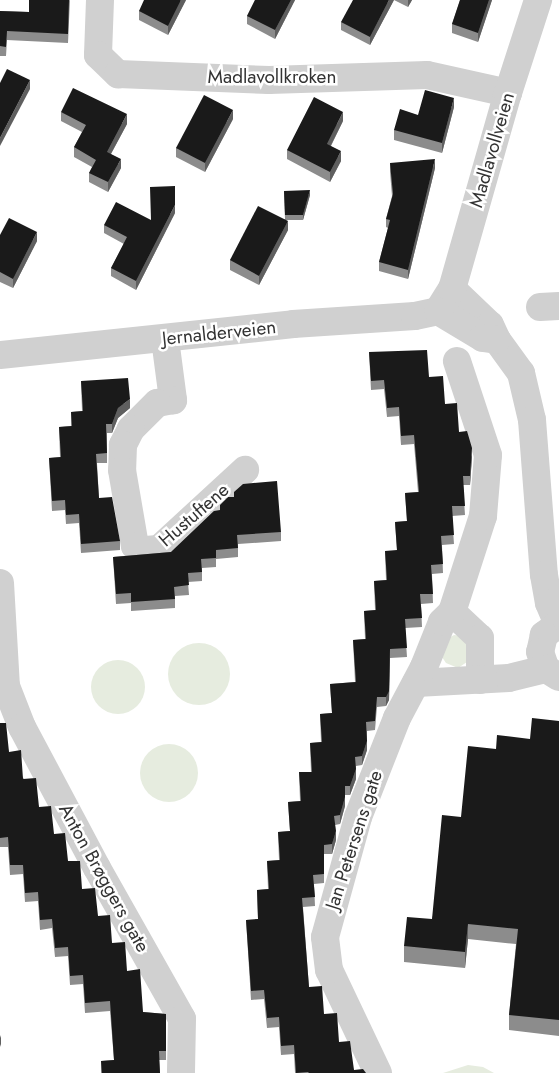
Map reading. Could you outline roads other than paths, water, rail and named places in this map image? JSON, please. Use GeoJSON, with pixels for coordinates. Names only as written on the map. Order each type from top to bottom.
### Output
{"type":"FeatureCollection","features":[{"type":"Feature","properties":{"kind":"street","name":"Madlavollkroken"},"geometry":{"type":"LineString","coordinates":[[100,0],[98,55],[118,74],[269,80],[427,75],[508,93]]}},
{"type":"Feature","properties":{"kind":"street","name":"Madlavollveien"},"geometry":{"type":"LineString","coordinates":[[446,300],[538,0]]}},
{"type":"Feature","properties":{"kind":"street","name":"Jernalderveien"},"geometry":{"type":"LineString","coordinates":[[0,354],[165,339],[294,324],[415,316],[446,300]]}},
{"type":"Feature","properties":{"kind":"street"},"geometry":{"type":"LineString","coordinates":[[416,684],[509,678],[552,673],[540,656],[541,643],[547,631],[558,624],[549,603],[544,575],[538,479],[528,394],[516,364],[497,340],[490,325],[446,300]]}},
{"type":"Feature","properties":{"kind":"street","name":"Hustuftene"},"geometry":{"type":"LineString","coordinates":[[165,339],[173,400],[157,403],[131,429],[123,445],[122,470],[136,546],[145,550],[159,548],[244,470]]}},
{"type":"Feature","properties":{"kind":"street","name":"Jan Petersens gate"},"geometry":{"type":"LineString","coordinates":[[378,1073],[329,970],[325,936],[348,845],[385,748],[416,684],[442,622],[452,612],[483,516],[488,455],[457,361]]}},
{"type":"Feature","properties":{"kind":"street","name":"Anton Brøggers gate"},"geometry":{"type":"LineString","coordinates":[[0,583],[3,685],[22,727],[92,859],[182,1020],[181,1073]]}},
{"type":"Feature","properties":{"kind":"street"},"geometry":{"type":"LineString","coordinates":[[452,612],[480,638],[480,680]]}}]}
